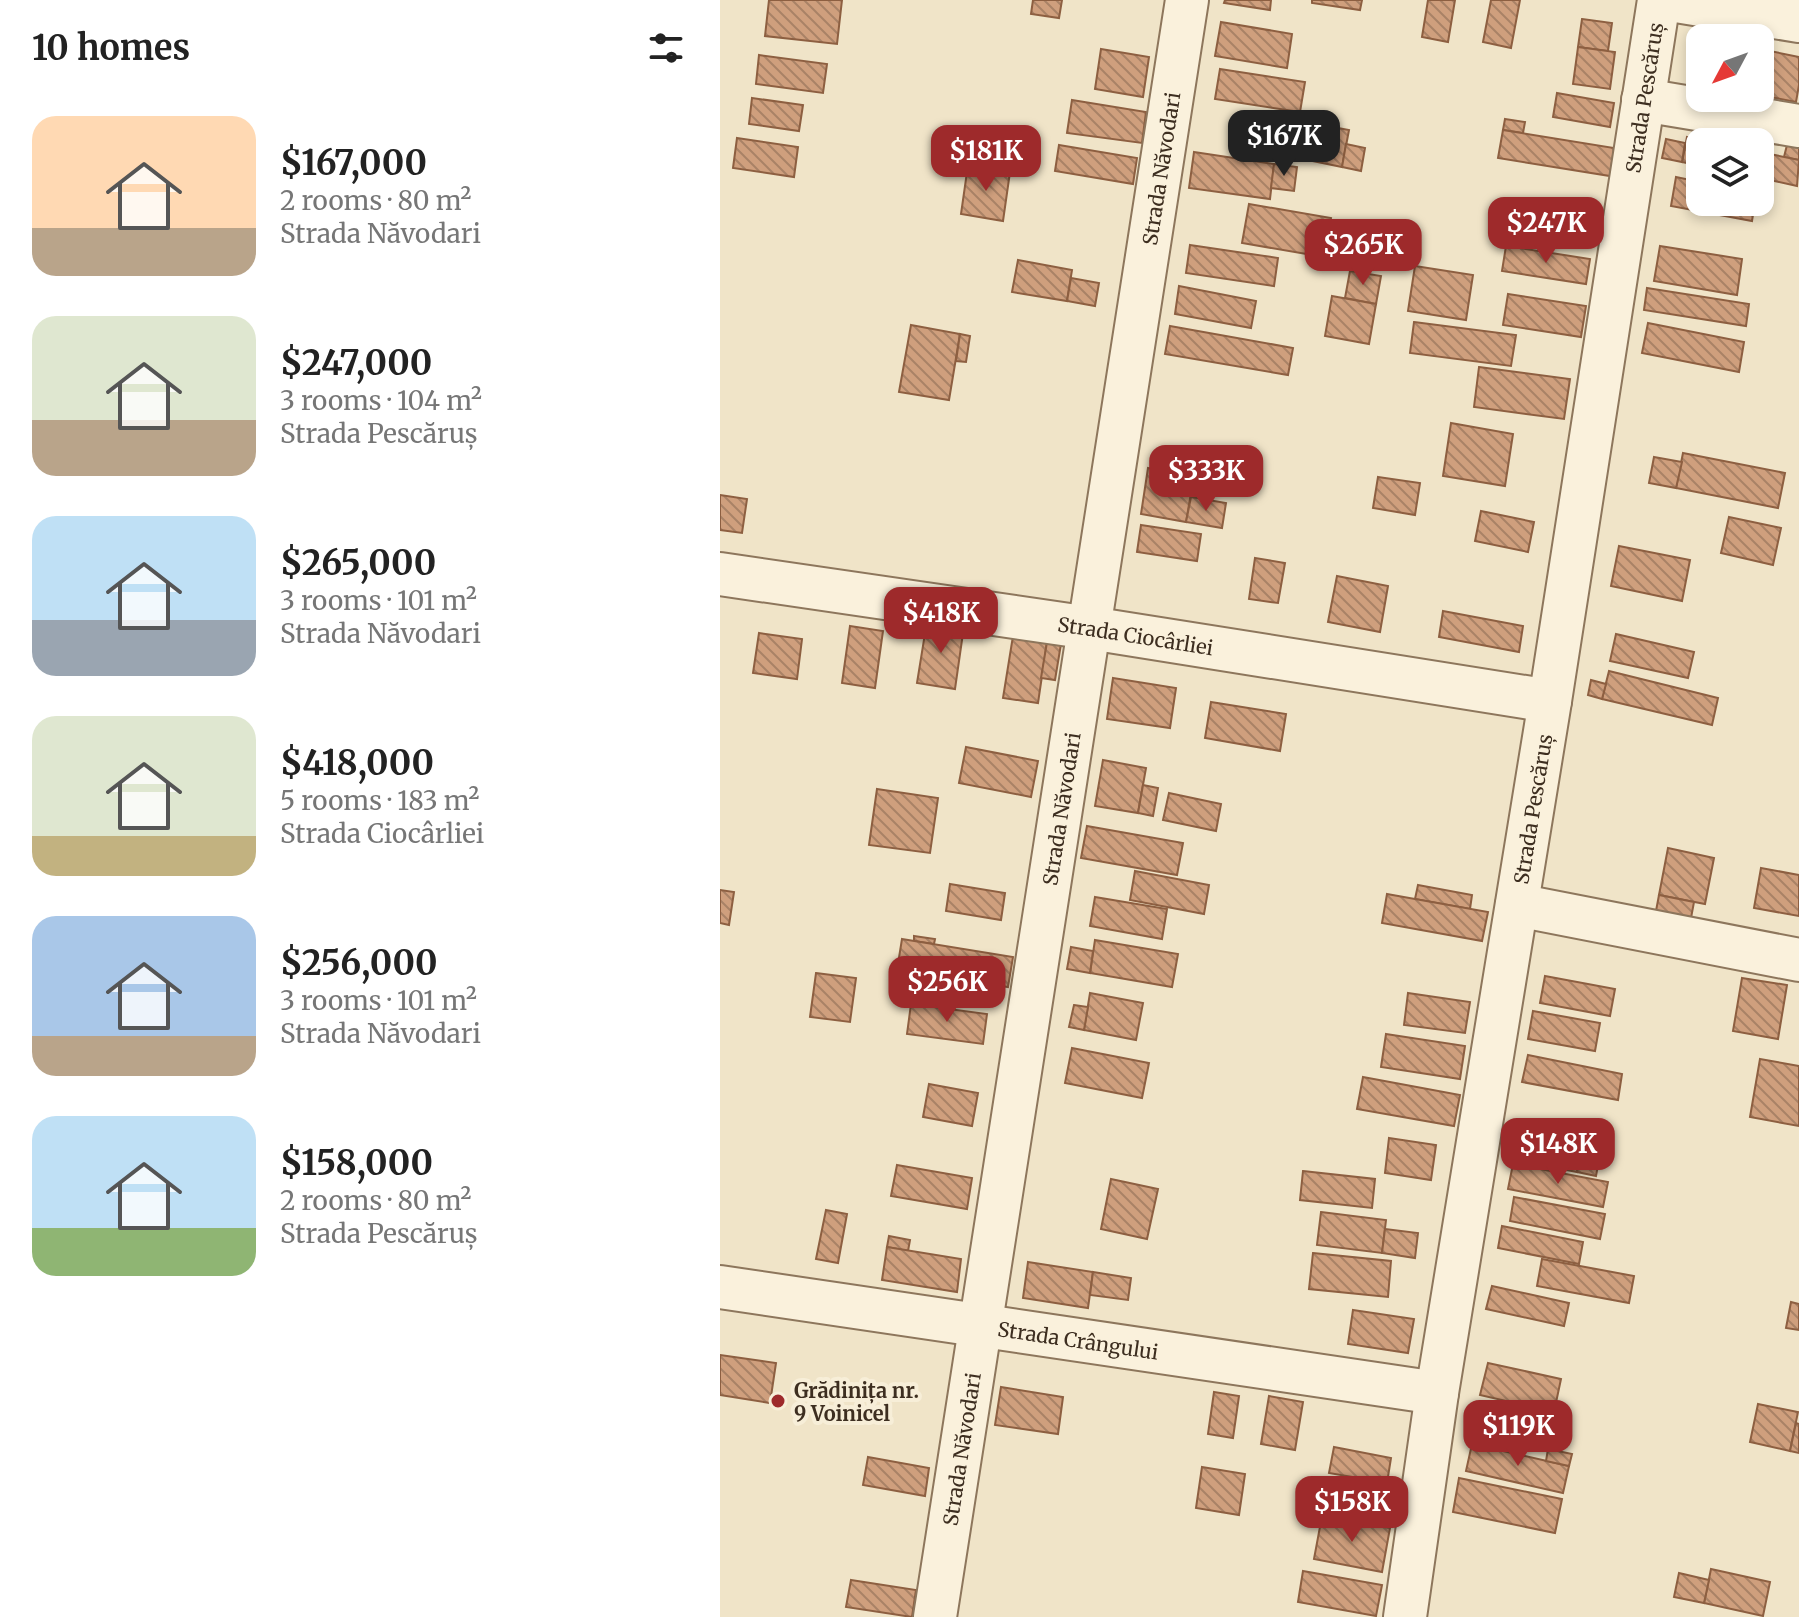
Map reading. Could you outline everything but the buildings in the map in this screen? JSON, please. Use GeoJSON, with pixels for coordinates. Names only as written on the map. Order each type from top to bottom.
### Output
{"type":"FeatureCollection","features":[{"type":"Feature","properties":{"kind":"street","name":"Strada Năvodari"},"geometry":{"type":"LineString","coordinates":[[935,1617],[1187,0]]}},
{"type":"Feature","properties":{"kind":"street","name":"Strada Pescăruș"},"geometry":{"type":"LineString","coordinates":[[1405,1617],[1437,1393],[1550,701],[1659,0]]}},
{"type":"Feature","properties":{"kind":"street"},"geometry":{"type":"LineString","coordinates":[[1670,0],[1717,4],[1799,21]]}},
{"type":"Feature","properties":{"kind":"street"},"geometry":{"type":"LineString","coordinates":[[1643,100],[1799,126]]}},
{"type":"Feature","properties":{"kind":"street","name":"Strada Ciocârliei"},"geometry":{"type":"LineString","coordinates":[[720,574],[1090,628],[1550,701]]}},
{"type":"Feature","properties":{"kind":"street"},"geometry":{"type":"LineString","coordinates":[[1517,905],[1799,960]]}},
{"type":"Feature","properties":{"kind":"street","name":"Strada Crângului"},"geometry":{"type":"LineString","coordinates":[[720,1287],[1437,1393]]}},
{"type":"Feature","properties":{"kind":"place","name":"Grădinița nr. 9 Voinicel"},"geometry":{"type":"Point","coordinates":[778,1401]}}]}
